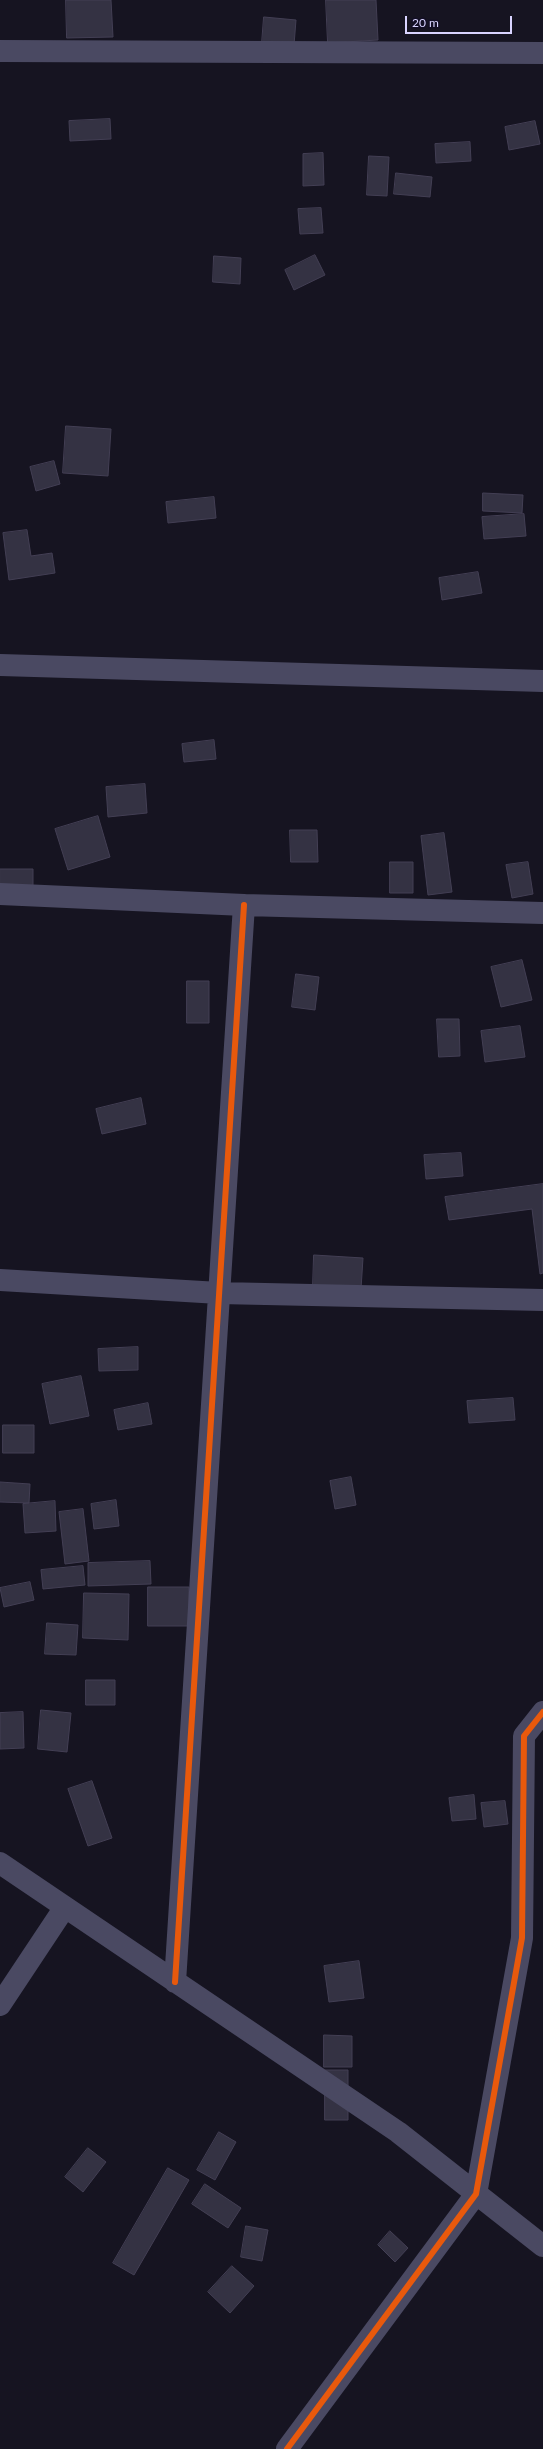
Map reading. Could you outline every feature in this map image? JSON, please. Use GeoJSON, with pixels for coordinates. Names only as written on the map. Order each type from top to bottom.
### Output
{"type":"FeatureCollection","features":[{"type":"Feature","properties":{"kind":"street"},"geometry":{"type":"LineString","coordinates":[[0,51],[543,53]]}},
{"type":"Feature","properties":{"kind":"street"},"geometry":{"type":"LineString","coordinates":[[0,665],[543,680]]}},
{"type":"Feature","properties":{"kind":"street"},"geometry":{"type":"LineString","coordinates":[[0,894],[244,905],[543,913]]}},
{"type":"Feature","properties":{"kind":"street"},"geometry":{"type":"LineString","coordinates":[[175,1982],[244,905]]}},
{"type":"Feature","properties":{"kind":"street"},"geometry":{"type":"LineString","coordinates":[[0,1280],[219,1293],[543,1300]]}},
{"type":"Feature","properties":{"kind":"street"},"geometry":{"type":"LineString","coordinates":[[287,2449],[476,2194],[522,1938],[524,1736],[543,1712]]}},
{"type":"Feature","properties":{"kind":"street"},"geometry":{"type":"LineString","coordinates":[[0,1863],[398,2132],[543,2246]]}},
{"type":"Feature","properties":{"kind":"street"},"geometry":{"type":"LineString","coordinates":[[0,2005],[65,1907]]}},
{"type":"Feature","properties":{"kind":"building"},"geometry":{"type":"Polygon","coordinates":[[[66,0],[111,0],[113,37],[67,38],[66,0]]]}},
{"type":"Feature","properties":{"kind":"building"},"geometry":{"type":"Polygon","coordinates":[[[326,0],[376,0],[378,40],[328,43],[326,0]]]}},
{"type":"Feature","properties":{"kind":"building"},"geometry":{"type":"Polygon","coordinates":[[[264,17],[296,20],[294,45],[262,43],[264,17]]]}},
{"type":"Feature","properties":{"kind":"building"},"geometry":{"type":"Polygon","coordinates":[[[110,119],[111,139],[70,141],[69,121],[110,119]]]}},
{"type":"Feature","properties":{"kind":"building"},"geometry":{"type":"Polygon","coordinates":[[[535,121],[540,144],[509,150],[505,127],[535,121]]]}},
{"type":"Feature","properties":{"kind":"building"},"geometry":{"type":"Polygon","coordinates":[[[470,142],[471,161],[436,163],[435,144],[470,142]]]}},
{"type":"Feature","properties":{"kind":"building"},"geometry":{"type":"Polygon","coordinates":[[[323,153],[324,185],[303,186],[303,154],[323,153]]]}},
{"type":"Feature","properties":{"kind":"building"},"geometry":{"type":"Polygon","coordinates":[[[369,156],[389,157],[387,196],[367,195],[369,156]]]}},
{"type":"Feature","properties":{"kind":"building"},"geometry":{"type":"Polygon","coordinates":[[[396,173],[432,177],[430,197],[394,194],[396,173]]]}},
{"type":"Feature","properties":{"kind":"building"},"geometry":{"type":"Polygon","coordinates":[[[321,208],[323,233],[300,234],[298,209],[321,208]]]}},
{"type":"Feature","properties":{"kind":"building"},"geometry":{"type":"Polygon","coordinates":[[[315,255],[325,275],[294,290],[285,270],[315,255]]]}},
{"type":"Feature","properties":{"kind":"building"},"geometry":{"type":"Polygon","coordinates":[[[214,256],[241,258],[240,284],[213,282],[214,256]]]}},
{"type":"Feature","properties":{"kind":"building"},"geometry":{"type":"Polygon","coordinates":[[[66,426],[111,429],[108,476],[63,473],[66,426]]]}},
{"type":"Feature","properties":{"kind":"building"},"geometry":{"type":"Polygon","coordinates":[[[54,461],[60,484],[36,491],[30,467],[54,461]]]}},
{"type":"Feature","properties":{"kind":"building"},"geometry":{"type":"Polygon","coordinates":[[[483,493],[523,495],[522,513],[483,511],[483,493]]]}},
{"type":"Feature","properties":{"kind":"building"},"geometry":{"type":"Polygon","coordinates":[[[214,497],[216,518],[168,523],[166,502],[214,497]]]}},
{"type":"Feature","properties":{"kind":"building"},"geometry":{"type":"Polygon","coordinates":[[[524,514],[526,536],[484,539],[482,517],[524,514]]]}},
{"type":"Feature","properties":{"kind":"building"},"geometry":{"type":"Polygon","coordinates":[[[27,530],[31,556],[52,553],[55,573],[9,580],[3,533],[27,530]]]}},
{"type":"Feature","properties":{"kind":"building"},"geometry":{"type":"Polygon","coordinates":[[[478,572],[482,593],[442,600],[439,578],[478,572]]]}},
{"type":"Feature","properties":{"kind":"building"},"geometry":{"type":"Polygon","coordinates":[[[214,740],[216,759],[184,762],[182,744],[214,740]]]}},
{"type":"Feature","properties":{"kind":"building"},"geometry":{"type":"Polygon","coordinates":[[[145,784],[147,813],[108,817],[106,787],[145,784]]]}},
{"type":"Feature","properties":{"kind":"building"},"geometry":{"type":"Polygon","coordinates":[[[98,816],[110,857],[68,870],[55,829],[98,816]]]}},
{"type":"Feature","properties":{"kind":"building"},"geometry":{"type":"Polygon","coordinates":[[[290,830],[317,830],[318,862],[291,862],[290,830]]]}},
{"type":"Feature","properties":{"kind":"building"},"geometry":{"type":"Polygon","coordinates":[[[444,833],[452,892],[428,895],[421,836],[444,833]]]}},
{"type":"Feature","properties":{"kind":"building"},"geometry":{"type":"Polygon","coordinates":[[[390,862],[413,862],[413,893],[390,893],[390,862]]]}},
{"type":"Feature","properties":{"kind":"building"},"geometry":{"type":"Polygon","coordinates":[[[528,862],[533,894],[512,898],[506,865],[528,862]]]}},
{"type":"Feature","properties":{"kind":"building"},"geometry":{"type":"Polygon","coordinates":[[[0,869],[33,869],[33,890],[0,891],[0,869]]]}},
{"type":"Feature","properties":{"kind":"building"},"geometry":{"type":"Polygon","coordinates":[[[522,960],[532,1000],[501,1007],[491,967],[522,960]]]}},
{"type":"Feature","properties":{"kind":"building"},"geometry":{"type":"Polygon","coordinates":[[[296,974],[319,977],[315,1010],[292,1007],[296,974]]]}},
{"type":"Feature","properties":{"kind":"building"},"geometry":{"type":"Polygon","coordinates":[[[187,981],[209,981],[209,1023],[187,1023],[187,981]]]}},
{"type":"Feature","properties":{"kind":"building"},"geometry":{"type":"Polygon","coordinates":[[[437,1019],[459,1019],[460,1056],[439,1057],[437,1019]]]}},
{"type":"Feature","properties":{"kind":"building"},"geometry":{"type":"Polygon","coordinates":[[[520,1026],[525,1057],[485,1062],[481,1031],[520,1026]]]}},
{"type":"Feature","properties":{"kind":"building"},"geometry":{"type":"Polygon","coordinates":[[[141,1098],[146,1124],[102,1134],[96,1109],[141,1098]]]}},
{"type":"Feature","properties":{"kind":"building"},"geometry":{"type":"Polygon","coordinates":[[[461,1153],[463,1176],[426,1179],[424,1155],[461,1153]]]}},
{"type":"Feature","properties":{"kind":"building"},"geometry":{"type":"Polygon","coordinates":[[[543,1184],[543,1273],[540,1274],[532,1209],[449,1220],[445,1197],[543,1184]]]}},
{"type":"Feature","properties":{"kind":"building"},"geometry":{"type":"Polygon","coordinates":[[[314,1255],[363,1258],[361,1289],[313,1286],[314,1255]]]}},
{"type":"Feature","properties":{"kind":"building"},"geometry":{"type":"Polygon","coordinates":[[[138,1347],[138,1370],[99,1371],[98,1349],[138,1347]]]}},
{"type":"Feature","properties":{"kind":"building"},"geometry":{"type":"Polygon","coordinates":[[[81,1376],[89,1416],[50,1424],[42,1384],[81,1376]]]}},
{"type":"Feature","properties":{"kind":"building"},"geometry":{"type":"Polygon","coordinates":[[[513,1398],[515,1420],[469,1423],[467,1401],[513,1398]]]}},
{"type":"Feature","properties":{"kind":"building"},"geometry":{"type":"Polygon","coordinates":[[[148,1403],[152,1424],[118,1430],[114,1410],[148,1403]]]}},
{"type":"Feature","properties":{"kind":"building"},"geometry":{"type":"Polygon","coordinates":[[[3,1425],[34,1425],[34,1453],[3,1453],[3,1425]]]}},
{"type":"Feature","properties":{"kind":"building"},"geometry":{"type":"Polygon","coordinates":[[[351,1477],[356,1505],[335,1509],[330,1481],[351,1477]]]}},
{"type":"Feature","properties":{"kind":"building"},"geometry":{"type":"Polygon","coordinates":[[[0,1482],[30,1484],[29,1503],[0,1502],[0,1482]]]}},
{"type":"Feature","properties":{"kind":"building"},"geometry":{"type":"Polygon","coordinates":[[[116,1500],[119,1526],[94,1529],[91,1504],[116,1500]]]}},
{"type":"Feature","properties":{"kind":"building"},"geometry":{"type":"Polygon","coordinates":[[[55,1501],[56,1531],[25,1533],[23,1504],[55,1501]]]}},
{"type":"Feature","properties":{"kind":"building"},"geometry":{"type":"Polygon","coordinates":[[[83,1509],[89,1561],[65,1564],[59,1512],[83,1509]]]}},
{"type":"Feature","properties":{"kind":"building"},"geometry":{"type":"Polygon","coordinates":[[[150,1561],[151,1584],[88,1586],[88,1563],[150,1561]]]}},
{"type":"Feature","properties":{"kind":"building"},"geometry":{"type":"Polygon","coordinates":[[[83,1566],[85,1585],[43,1589],[41,1570],[83,1566]]]}},
{"type":"Feature","properties":{"kind":"building"},"geometry":{"type":"Polygon","coordinates":[[[30,1582],[34,1600],[4,1607],[0,1588],[30,1582]]]}},
{"type":"Feature","properties":{"kind":"building"},"geometry":{"type":"Polygon","coordinates":[[[148,1587],[189,1587],[189,1626],[148,1626],[148,1587]]]}},
{"type":"Feature","properties":{"kind":"building"},"geometry":{"type":"Polygon","coordinates":[[[84,1593],[129,1594],[128,1640],[83,1638],[84,1593]]]}},
{"type":"Feature","properties":{"kind":"building"},"geometry":{"type":"Polygon","coordinates":[[[47,1623],[78,1625],[76,1655],[45,1654],[47,1623]]]}},
{"type":"Feature","properties":{"kind":"building"},"geometry":{"type":"Polygon","coordinates":[[[86,1680],[115,1680],[115,1705],[86,1705],[86,1680]]]}},
{"type":"Feature","properties":{"kind":"building"},"geometry":{"type":"Polygon","coordinates":[[[41,1710],[71,1713],[67,1752],[38,1749],[41,1710]]]}},
{"type":"Feature","properties":{"kind":"building"},"geometry":{"type":"Polygon","coordinates":[[[23,1712],[24,1748],[0,1749],[0,1713],[23,1712]]]}},
{"type":"Feature","properties":{"kind":"building"},"geometry":{"type":"Polygon","coordinates":[[[92,1781],[112,1838],[88,1846],[68,1789],[92,1781]]]}},
{"type":"Feature","properties":{"kind":"building"},"geometry":{"type":"Polygon","coordinates":[[[474,1795],[476,1819],[452,1821],[449,1798],[474,1795]]]}},
{"type":"Feature","properties":{"kind":"building"},"geometry":{"type":"Polygon","coordinates":[[[505,1801],[508,1824],[484,1827],[481,1803],[505,1801]]]}},
{"type":"Feature","properties":{"kind":"building"},"geometry":{"type":"Polygon","coordinates":[[[359,1961],[364,1998],[329,2002],[324,1966],[359,1961]]]}},
{"type":"Feature","properties":{"kind":"building"},"geometry":{"type":"Polygon","coordinates":[[[324,2035],[352,2036],[352,2067],[324,2067],[324,2035]]]}},
{"type":"Feature","properties":{"kind":"building"},"geometry":{"type":"Polygon","coordinates":[[[325,2070],[348,2070],[348,2120],[325,2120],[325,2070]]]}},
{"type":"Feature","properties":{"kind":"building"},"geometry":{"type":"Polygon","coordinates":[[[219,2132],[236,2142],[215,2180],[197,2170],[219,2132]]]}},
{"type":"Feature","properties":{"kind":"building"},"geometry":{"type":"Polygon","coordinates":[[[88,2148],[106,2162],[83,2192],[65,2177],[88,2148]]]}},
{"type":"Feature","properties":{"kind":"building"},"geometry":{"type":"Polygon","coordinates":[[[168,2168],[189,2180],[134,2275],[113,2263],[168,2168]]]}},
{"type":"Feature","properties":{"kind":"building"},"geometry":{"type":"Polygon","coordinates":[[[205,2184],[241,2208],[228,2228],[192,2204],[205,2184]]]}},
{"type":"Feature","properties":{"kind":"building"},"geometry":{"type":"Polygon","coordinates":[[[246,2226],[268,2230],[262,2261],[241,2257],[246,2226]]]}},
{"type":"Feature","properties":{"kind":"building"},"geometry":{"type":"Polygon","coordinates":[[[390,2231],[408,2248],[395,2262],[378,2245],[390,2231]]]}},
{"type":"Feature","properties":{"kind":"building"},"geometry":{"type":"Polygon","coordinates":[[[232,2266],[254,2286],[230,2313],[208,2292],[232,2266]]]}},
{"type":"Feature","properties":{"kind":"cycle path"},"geometry":{"type":"LineString","coordinates":[[175,1982],[244,905]]}},
{"type":"Feature","properties":{"kind":"cycle path"},"geometry":{"type":"LineString","coordinates":[[287,2449],[476,2194],[522,1938],[524,1736],[543,1712]]}}]}
